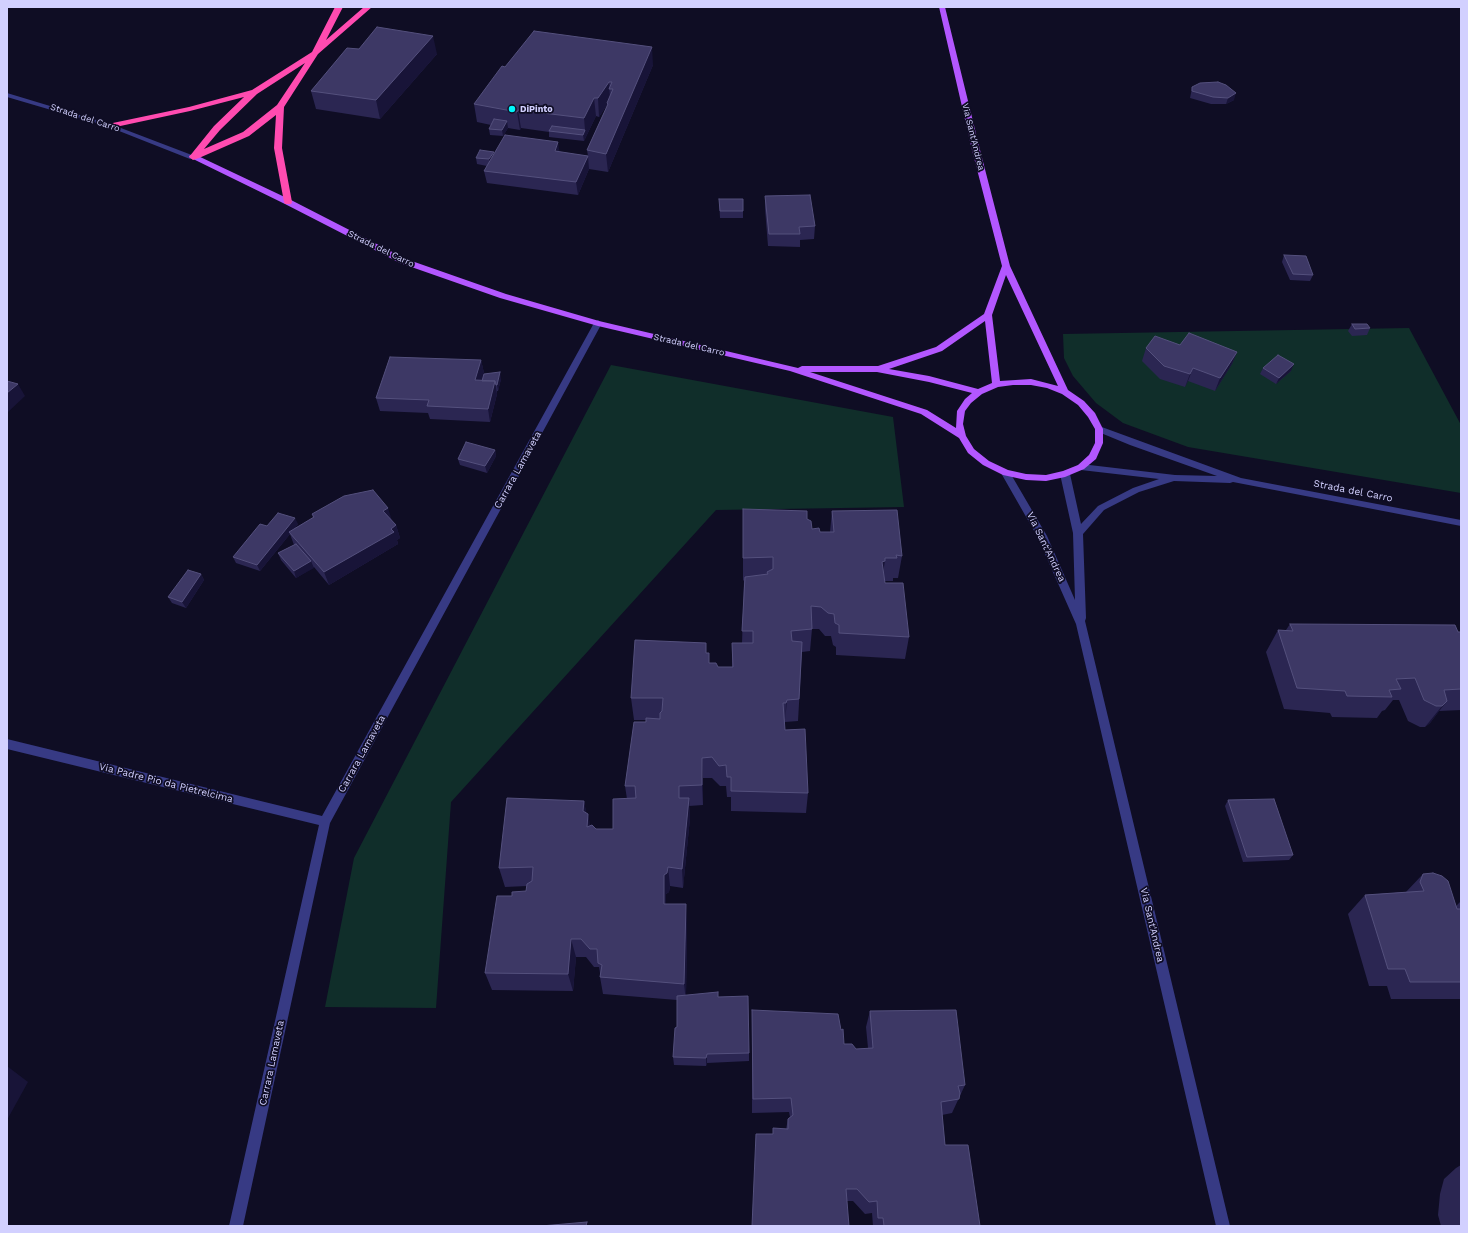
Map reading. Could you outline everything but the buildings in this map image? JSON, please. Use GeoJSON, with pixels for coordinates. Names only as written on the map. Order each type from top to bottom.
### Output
{"type":"FeatureCollection","features":[{"type":"Feature","properties":{"kind":"highway"},"geometry":{"type":"LineString","coordinates":[[193,157],[246,134],[280,107],[315,53],[339,7]]}},
{"type":"Feature","properties":{"kind":"highway"},"geometry":{"type":"LineString","coordinates":[[193,157],[217,128],[254,92],[315,53],[368,7]]}},
{"type":"Feature","properties":{"kind":"highway"},"geometry":{"type":"LineString","coordinates":[[111,126],[190,109],[254,92]]}},
{"type":"Feature","properties":{"kind":"highway"},"geometry":{"type":"LineString","coordinates":[[280,107],[278,148],[288,202]]}},
{"type":"Feature","properties":{"kind":"main road","name":"Via Sant'Andrea"},"geometry":{"type":"LineString","coordinates":[[942,7],[976,150],[1006,266],[1065,392]]}},
{"type":"Feature","properties":{"kind":"main road","name":"Strada del Carro"},"geometry":{"type":"LineString","coordinates":[[193,157],[288,202],[403,261],[502,296],[598,323],[792,369],[924,412],[962,436]]}},
{"type":"Feature","properties":{"kind":"main road"},"geometry":{"type":"LineString","coordinates":[[996,384],[988,315],[1006,266]]}},
{"type":"Feature","properties":{"kind":"main road"},"geometry":{"type":"LineString","coordinates":[[877,369],[939,349],[988,315]]}},
{"type":"Feature","properties":{"kind":"main road","name":"Strada del Carro"},"geometry":{"type":"LineString","coordinates":[[792,369],[877,369],[929,379],[979,392]]}},
{"type":"Feature","properties":{"kind":"main road"},"geometry":{"type":"LineString","coordinates":[[1031,382],[1065,392],[1081,403],[1092,415],[1099,429],[1099,443],[1093,457],[1081,468],[1065,474],[1046,478],[1026,477],[1006,473],[986,464],[971,451],[962,436],[959,424],[961,411],[968,400],[979,392],[996,384],[1031,382]]}},
{"type":"Feature","properties":{"kind":"street","name":"Strada del Carro"},"geometry":{"type":"LineString","coordinates":[[7,95],[111,126],[193,157]]}},
{"type":"Feature","properties":{"kind":"street","name":"Carrara Lamaveta"},"geometry":{"type":"LineString","coordinates":[[236,1226],[325,822],[598,323]]}},
{"type":"Feature","properties":{"kind":"street","name":"Strada del Carro"},"geometry":{"type":"LineString","coordinates":[[1099,429],[1240,481]]}},
{"type":"Feature","properties":{"kind":"street","name":"Strada del Carro"},"geometry":{"type":"LineString","coordinates":[[1081,468],[1175,478],[1240,481],[1461,523]]}},
{"type":"Feature","properties":{"kind":"street","name":"Via Sant'Andrea"},"geometry":{"type":"LineString","coordinates":[[1006,473],[1042,536],[1081,624],[1223,1226]]}},
{"type":"Feature","properties":{"kind":"street","name":"Via Sant'Andrea"},"geometry":{"type":"LineString","coordinates":[[1065,474],[1078,533],[1081,624]]}},
{"type":"Feature","properties":{"kind":"street","name":"Strada del Carro"},"geometry":{"type":"LineString","coordinates":[[1078,533],[1101,508],[1136,490],[1175,478]]}},
{"type":"Feature","properties":{"kind":"street","name":"Via Padre Pio da Pietrelcima"},"geometry":{"type":"LineString","coordinates":[[7,744],[325,822]]}},
{"type":"Feature","properties":{"kind":"green space"},"geometry":{"type":"Polygon","coordinates":[[[1409,328],[1461,425],[1461,493],[1188,447],[1123,423],[1096,403],[1073,376],[1064,358],[1063,334],[1409,328]]]}},
{"type":"Feature","properties":{"kind":"green space"},"geometry":{"type":"Polygon","coordinates":[[[611,365],[893,417],[904,507],[716,510],[451,802],[436,1008],[325,1007],[354,858],[611,365]]]}},
{"type":"Feature","properties":{"kind":"place","name":"DiPinto"},"geometry":{"type":"Point","coordinates":[512,109]}}]}
